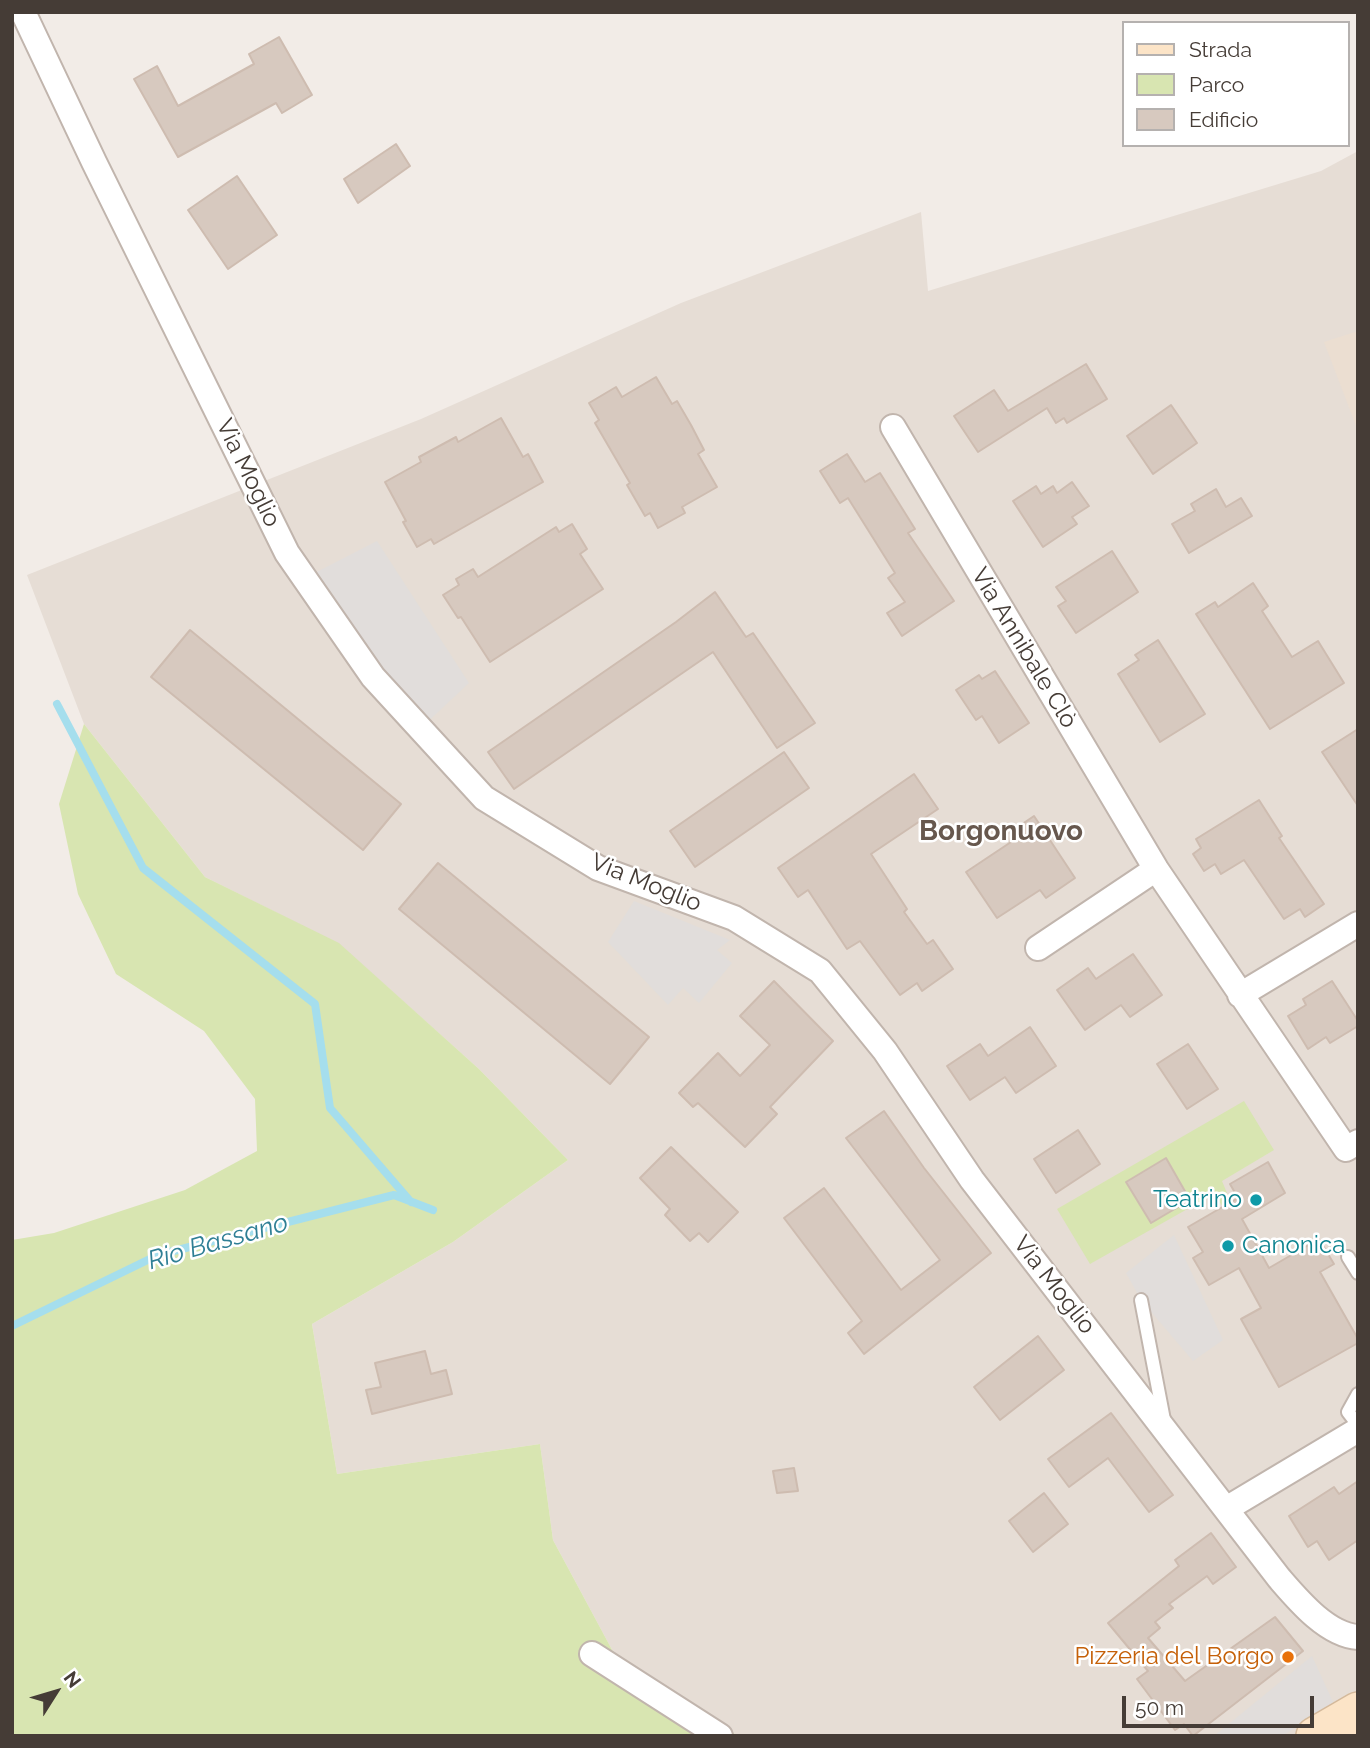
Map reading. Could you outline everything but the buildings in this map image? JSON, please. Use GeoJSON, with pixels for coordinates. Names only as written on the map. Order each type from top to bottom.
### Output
{"type":"FeatureCollection","features":[{"type":"Feature","properties":{"kind":"main road"},"geometry":{"type":"LineString","coordinates":[[1315,1736],[1358,1711]]}},
{"type":"Feature","properties":{"kind":"street","name":"Via Moglio"},"geometry":{"type":"LineString","coordinates":[[23,12],[287,553],[373,677],[484,798],[598,868],[734,918],[820,971],[884,1051],[972,1180],[1279,1578],[1309,1612],[1347,1636],[1358,1637]]}},
{"type":"Feature","properties":{"kind":"street","name":"Via Annibale Clò"},"geometry":{"type":"LineString","coordinates":[[893,427],[1156,869],[1346,1149],[1358,1142]]}},
{"type":"Feature","properties":{"kind":"street"},"geometry":{"type":"LineString","coordinates":[[1038,948],[1156,869]]}},
{"type":"Feature","properties":{"kind":"street"},"geometry":{"type":"LineString","coordinates":[[1240,995],[1358,925]]}},
{"type":"Feature","properties":{"kind":"street"},"geometry":{"type":"LineString","coordinates":[[1226,1509],[1358,1427]]}},
{"type":"Feature","properties":{"kind":"street"},"geometry":{"type":"LineString","coordinates":[[592,1654],[720,1736]]}},
{"type":"Feature","properties":{"kind":"lane"},"geometry":{"type":"LineString","coordinates":[[1348,1257],[1358,1273]]}},
{"type":"Feature","properties":{"kind":"lane"},"geometry":{"type":"LineString","coordinates":[[1141,1300],[1166,1432]]}},
{"type":"Feature","properties":{"kind":"lane"},"geometry":{"type":"LineString","coordinates":[[1358,1394],[1348,1412],[1358,1427]]}},
{"type":"Feature","properties":{"kind":"shaded area","name":"Borgonuovo"},"geometry":{"type":"Polygon","coordinates":[[[1358,151],[1358,1736],[738,1736],[617,1659],[553,1540],[540,1444],[337,1474],[312,1324],[453,1242],[568,1160],[479,1069],[339,944],[205,877],[84,724],[27,575],[421,419],[681,303],[921,212],[928,291],[1321,171],[1358,151]]]}},
{"type":"Feature","properties":{"kind":"shaded area"},"geometry":{"type":"Polygon","coordinates":[[[1358,331],[1358,431],[1324,342],[1358,331]]]}},
{"type":"Feature","properties":{"kind":"shaded area"},"geometry":{"type":"Polygon","coordinates":[[[377,541],[469,683],[420,729],[303,579],[377,541]]]}},
{"type":"Feature","properties":{"kind":"shaded area"},"geometry":{"type":"Polygon","coordinates":[[[634,901],[730,940],[717,950],[732,963],[699,1003],[683,988],[668,1005],[608,942],[634,901]]]}},
{"type":"Feature","properties":{"kind":"shaded area"},"geometry":{"type":"Polygon","coordinates":[[[1174,1235],[1223,1340],[1193,1361],[1141,1300],[1126,1273],[1174,1235]]]}},
{"type":"Feature","properties":{"kind":"shaded area"},"geometry":{"type":"Polygon","coordinates":[[[1312,1656],[1334,1704],[1282,1736],[1214,1736],[1312,1656]]]}},
{"type":"Feature","properties":{"kind":"green space"},"geometry":{"type":"Polygon","coordinates":[[[84,724],[205,877],[339,943],[479,1069],[568,1160],[453,1242],[312,1324],[337,1474],[540,1444],[553,1540],[617,1659],[738,1736],[12,1736],[12,1240],[54,1233],[185,1190],[257,1151],[255,1099],[204,1031],[116,974],[78,894],[59,804],[84,724]]]}},
{"type":"Feature","properties":{"kind":"green space"},"geometry":{"type":"Polygon","coordinates":[[[1244,1101],[1274,1150],[1222,1181],[1232,1205],[1223,1207],[1214,1194],[1090,1264],[1057,1209],[1244,1101]]]}},
{"type":"Feature","properties":{"kind":"waterway"},"geometry":{"type":"LineString","coordinates":[[57,704],[143,868],[315,1004],[330,1108],[411,1202]]}},
{"type":"Feature","properties":{"kind":"waterway","name":"Rio Bassano"},"geometry":{"type":"LineString","coordinates":[[12,1326],[158,1255],[394,1195],[433,1210]]}},
{"type":"Feature","properties":{"kind":"place","name":"Teatrino"},"geometry":{"type":"Point","coordinates":[1256,1200]}},
{"type":"Feature","properties":{"kind":"place","name":"Canonica"},"geometry":{"type":"Point","coordinates":[1228,1246]}},
{"type":"Feature","properties":{"kind":"place","name":"Pizzeria del Borgo"},"geometry":{"type":"Point","coordinates":[1288,1657]}},
{"type":"Feature","properties":{"kind":"district","name":"Borgonuovo"},"geometry":{"type":"Point","coordinates":[1001,832]}}]}
